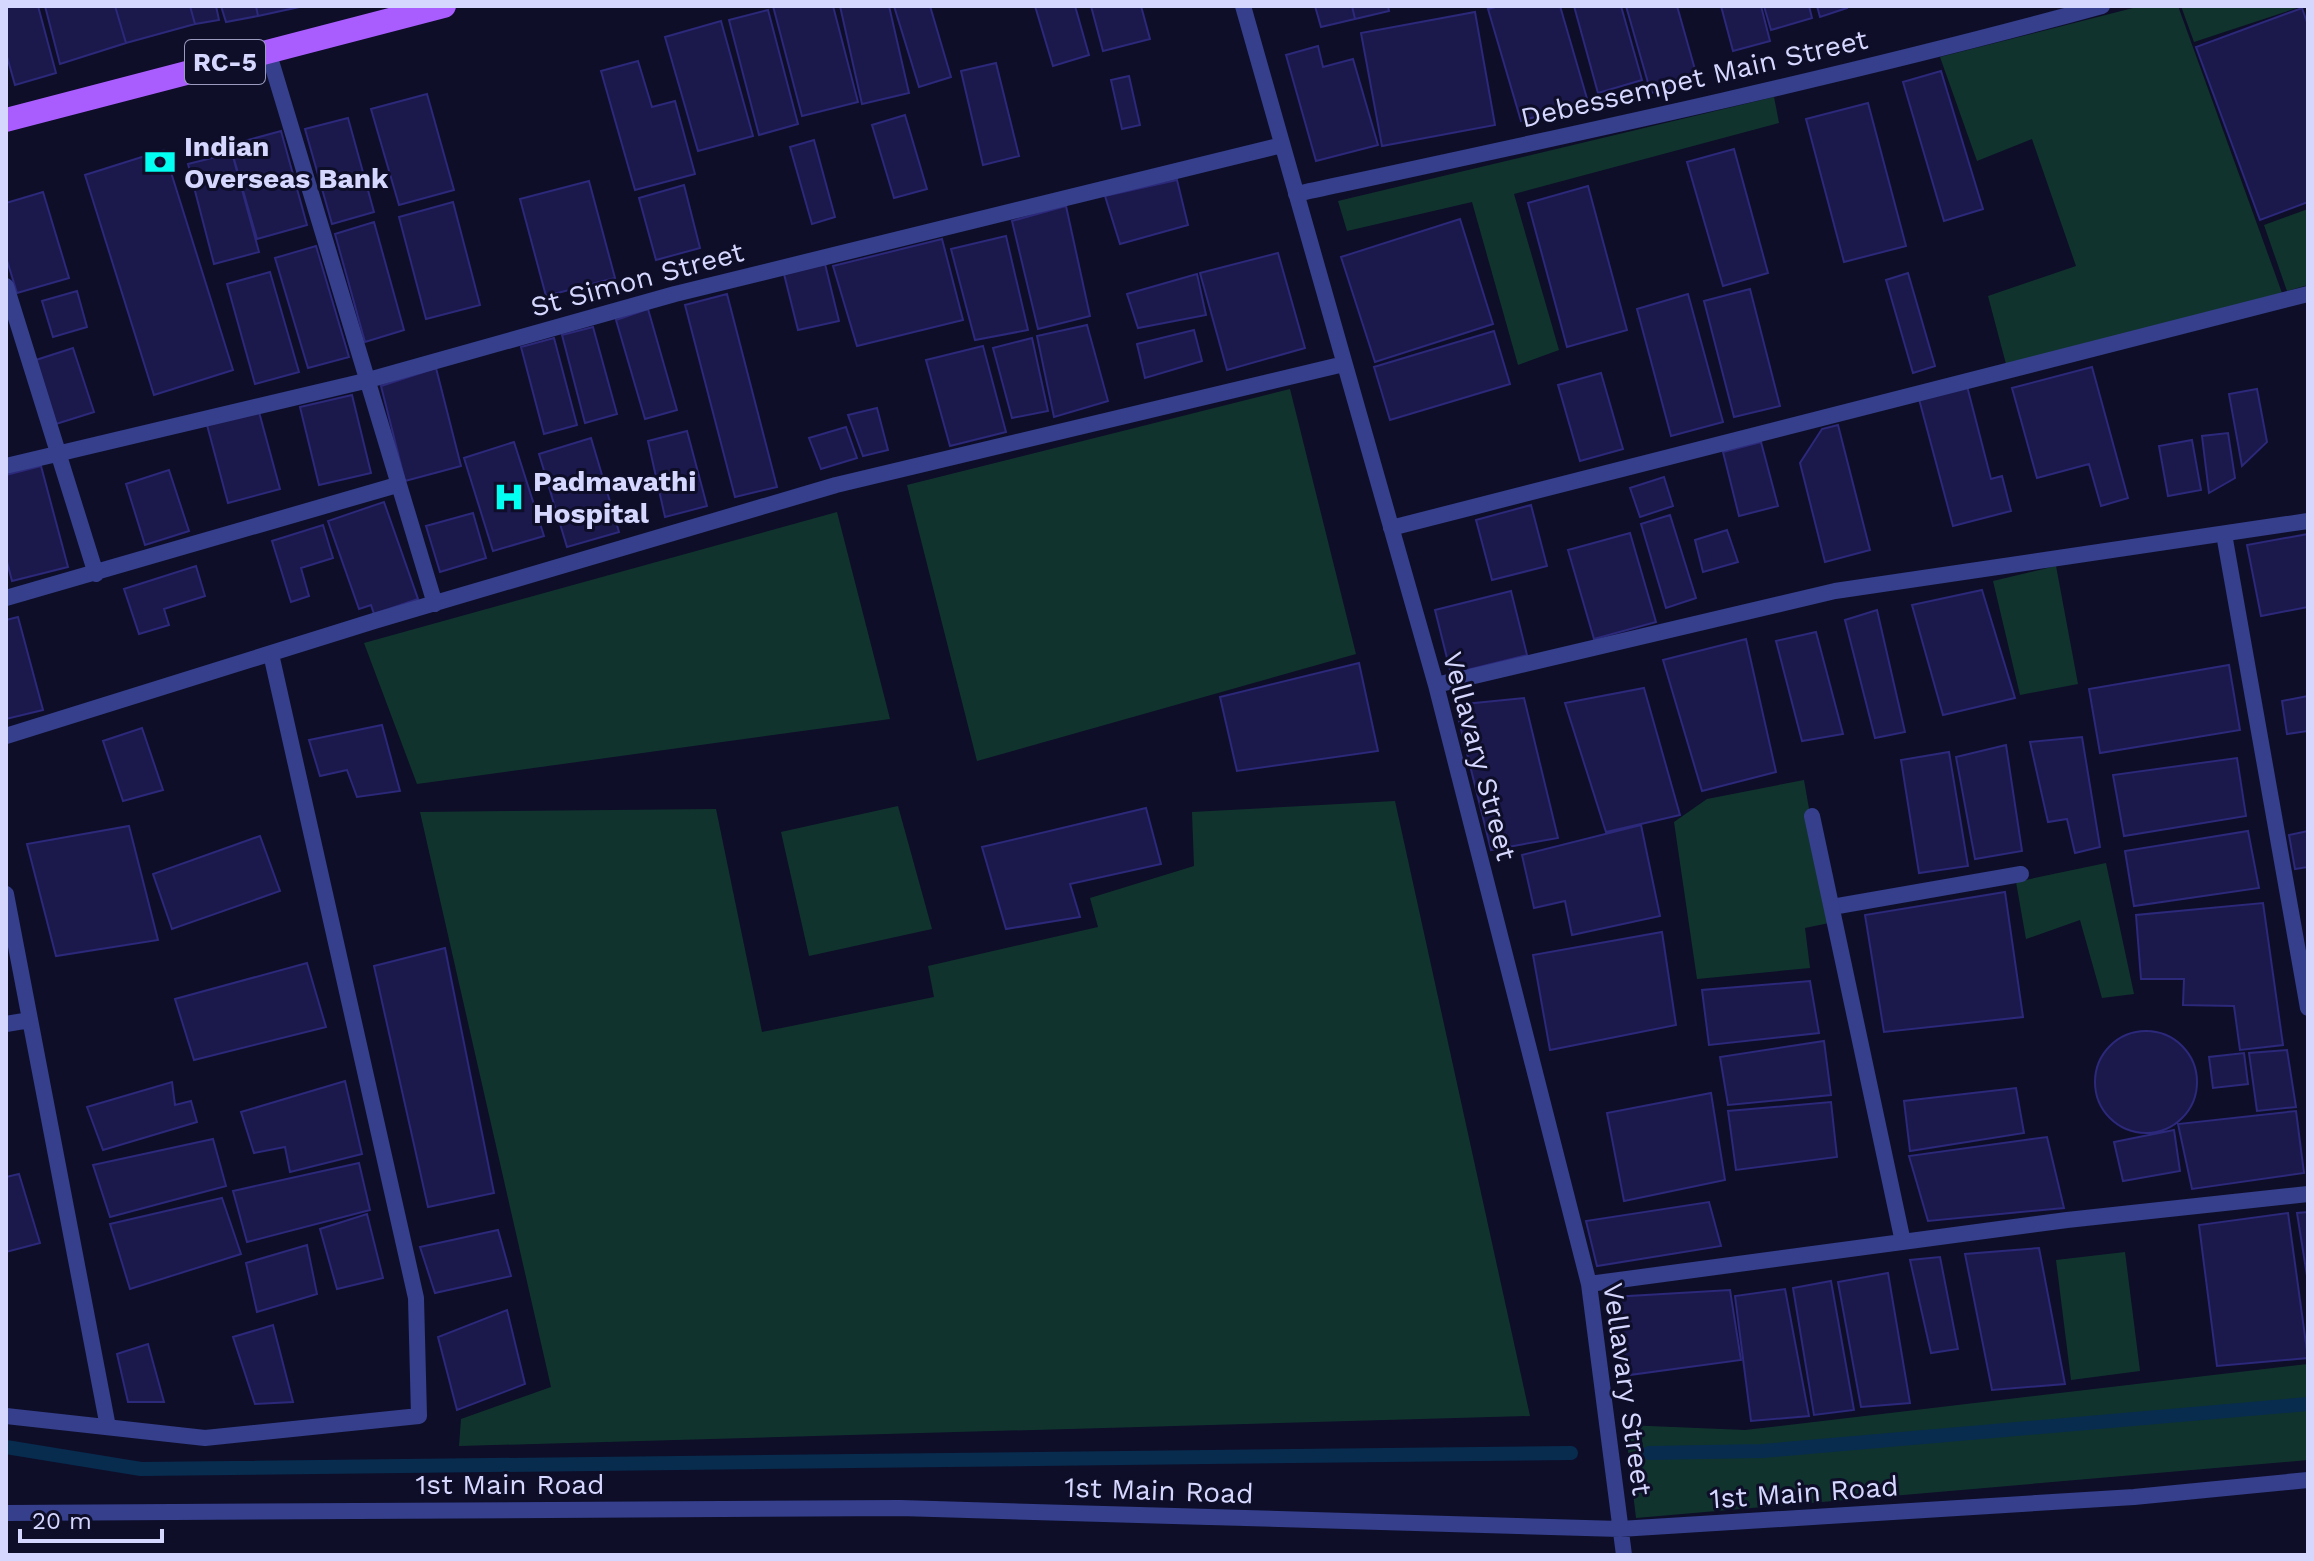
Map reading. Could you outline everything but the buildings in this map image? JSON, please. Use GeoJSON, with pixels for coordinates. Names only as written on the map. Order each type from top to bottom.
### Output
{"type":"FeatureCollection","features":[{"type":"Feature","properties":{"kind":"main road","name":"RC-5"},"geometry":{"type":"LineString","coordinates":[[6,120],[444,6]]}},
{"type":"Feature","properties":{"kind":"street","name":"Vellavary Street"},"geometry":{"type":"LineString","coordinates":[[1243,6],[1436,685],[1589,1284],[1624,1555]]}},
{"type":"Feature","properties":{"kind":"street","name":"Debessempet Main Street"},"geometry":{"type":"LineString","coordinates":[[1296,194],[2012,31],[2102,6]]}},
{"type":"Feature","properties":{"kind":"street"},"geometry":{"type":"LineString","coordinates":[[268,51],[365,381],[435,604]]}},
{"type":"Feature","properties":{"kind":"street","name":"St Simon Street"},"geometry":{"type":"LineString","coordinates":[[6,466],[365,381],[675,294],[1282,145]]}},
{"type":"Feature","properties":{"kind":"street"},"geometry":{"type":"LineString","coordinates":[[6,286],[96,574]]}},
{"type":"Feature","properties":{"kind":"street"},"geometry":{"type":"LineString","coordinates":[[1391,528],[2308,294]]}},
{"type":"Feature","properties":{"kind":"street"},"geometry":{"type":"LineString","coordinates":[[6,736],[836,485],[1344,364]]}},
{"type":"Feature","properties":{"kind":"street"},"geometry":{"type":"LineString","coordinates":[[6,598],[397,485]]}},
{"type":"Feature","properties":{"kind":"street"},"geometry":{"type":"LineString","coordinates":[[1436,685],[1835,591],[2308,521]]}},
{"type":"Feature","properties":{"kind":"street"},"geometry":{"type":"LineString","coordinates":[[2224,534],[2308,1008]]}},
{"type":"Feature","properties":{"kind":"street"},"geometry":{"type":"LineString","coordinates":[[6,1416],[205,1438],[419,1416],[416,1298],[271,654]]}},
{"type":"Feature","properties":{"kind":"street"},"geometry":{"type":"LineString","coordinates":[[1812,816],[1903,1242]]}},
{"type":"Feature","properties":{"kind":"street"},"geometry":{"type":"LineString","coordinates":[[1832,907],[2021,874]]}},
{"type":"Feature","properties":{"kind":"street"},"geometry":{"type":"LineString","coordinates":[[6,894],[108,1427]]}},
{"type":"Feature","properties":{"kind":"street"},"geometry":{"type":"LineString","coordinates":[[6,1024],[30,1020]]}},
{"type":"Feature","properties":{"kind":"street"},"geometry":{"type":"LineString","coordinates":[[1589,1284],[1903,1242],[2308,1194]]}},
{"type":"Feature","properties":{"kind":"street","name":"1st Main Road"},"geometry":{"type":"LineString","coordinates":[[6,1513],[900,1508],[1620,1529],[2134,1497],[2308,1480]]}},
{"type":"Feature","properties":{"kind":"green space"},"geometry":{"type":"Polygon","coordinates":[[[2141,6],[2178,6],[2282,293],[2006,364],[1988,296],[2076,266],[2032,139],[1977,161],[1940,57],[2141,6]]]}},
{"type":"Feature","properties":{"kind":"green space"},"geometry":{"type":"Polygon","coordinates":[[[2181,6],[2303,6],[2194,42],[2181,6]]]}},
{"type":"Feature","properties":{"kind":"green space"},"geometry":{"type":"Polygon","coordinates":[[[1774,97],[1779,123],[1514,194],[1559,350],[1518,365],[1472,202],[1347,231],[1338,201],[1774,97]]]}},
{"type":"Feature","properties":{"kind":"green space"},"geometry":{"type":"Polygon","coordinates":[[[2308,209],[2308,285],[2287,291],[2264,225],[2308,209]]]}},
{"type":"Feature","properties":{"kind":"green space"},"geometry":{"type":"Polygon","coordinates":[[[1290,389],[1356,654],[977,761],[907,485],[1290,389]]]}},
{"type":"Feature","properties":{"kind":"green space"},"geometry":{"type":"Polygon","coordinates":[[[837,512],[890,719],[417,784],[364,643],[837,512]]]}},
{"type":"Feature","properties":{"kind":"green space"},"geometry":{"type":"Polygon","coordinates":[[[2056,566],[2078,684],[2020,695],[1993,581],[2056,566]]]}},
{"type":"Feature","properties":{"kind":"green space"},"geometry":{"type":"Polygon","coordinates":[[[1804,780],[1829,923],[1805,928],[1810,968],[1697,979],[1674,822],[1707,799],[1804,780]]]}},
{"type":"Feature","properties":{"kind":"green space"},"geometry":{"type":"Polygon","coordinates":[[[1395,801],[1530,1416],[459,1446],[461,1419],[551,1387],[420,812],[716,809],[762,1032],[934,997],[928,966],[1098,927],[1090,898],[1194,866],[1192,812],[1395,801]]]}},
{"type":"Feature","properties":{"kind":"green space"},"geometry":{"type":"Polygon","coordinates":[[[898,806],[932,929],[809,956],[781,832],[898,806]]]}},
{"type":"Feature","properties":{"kind":"green space"},"geometry":{"type":"Polygon","coordinates":[[[2106,863],[2134,994],[2102,998],[2080,920],[2026,939],[2016,882],[2106,863]]]}},
{"type":"Feature","properties":{"kind":"green space"},"geometry":{"type":"Polygon","coordinates":[[[2125,1252],[2140,1371],[2071,1380],[2056,1260],[2125,1252]]]}},
{"type":"Feature","properties":{"kind":"green space"},"geometry":{"type":"Polygon","coordinates":[[[2308,1364],[2308,1460],[1636,1518],[1625,1425],[1745,1430],[2308,1364]]]}},
{"type":"Feature","properties":{"kind":"waterway"},"geometry":{"type":"LineString","coordinates":[[1649,1453],[1762,1451],[2308,1404]]}},
{"type":"Feature","properties":{"kind":"waterway"},"geometry":{"type":"LineString","coordinates":[[6,1447],[141,1469],[1571,1453]]}},
{"type":"Feature","properties":{"kind":"place","name":"Indian Overseas Bank"},"geometry":{"type":"Point","coordinates":[160,162]}},
{"type":"Feature","properties":{"kind":"place","name":"Padmavathi Hospital"},"geometry":{"type":"Point","coordinates":[509,497]}}]}
